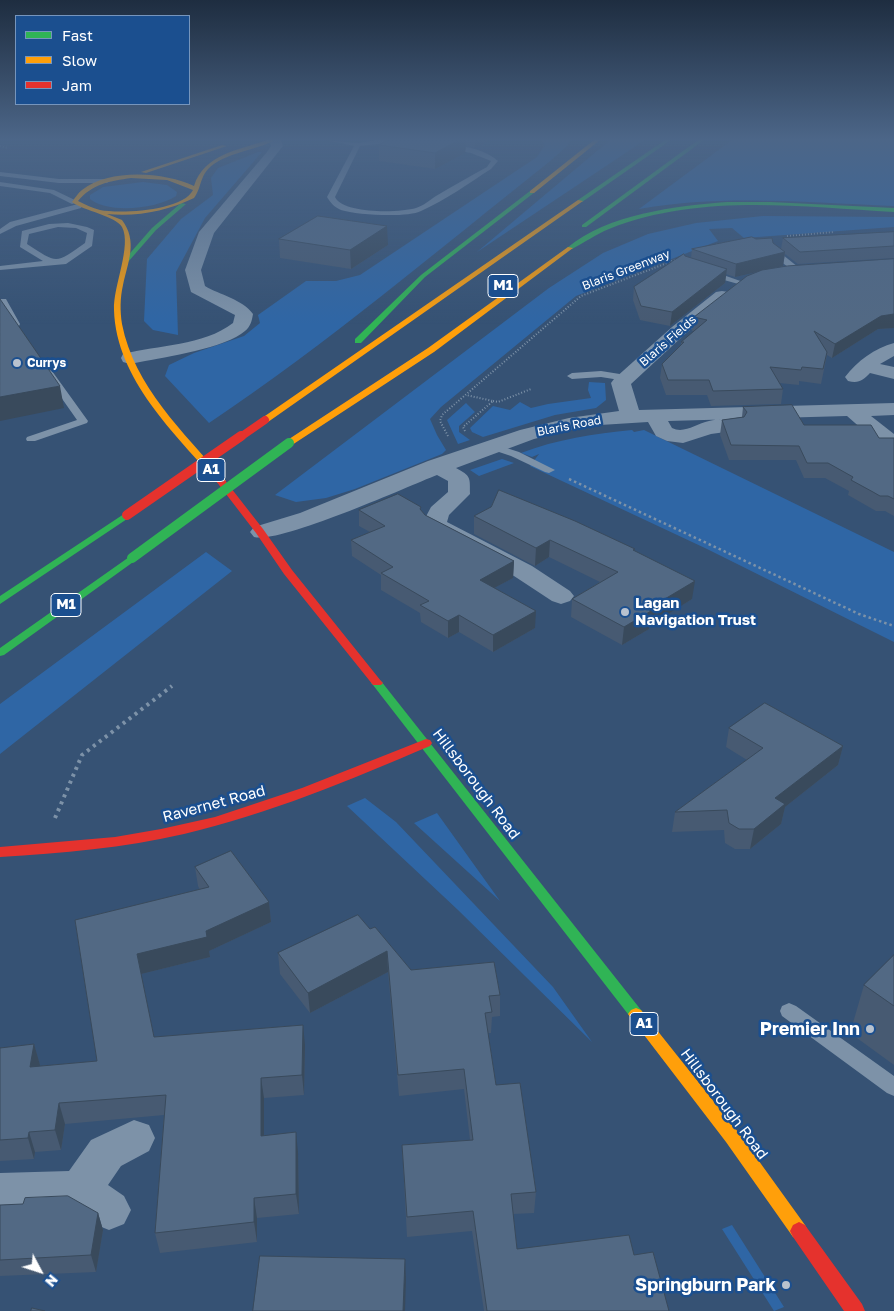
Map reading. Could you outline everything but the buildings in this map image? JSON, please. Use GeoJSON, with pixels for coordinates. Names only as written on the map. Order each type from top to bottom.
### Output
{"type":"FeatureCollection","features":[{"type":"Feature","properties":{"kind":"main road","name":"A1"},"geometry":{"type":"LineString","coordinates":[[93,211],[123,212],[156,209],[171,206],[179,201]]}},
{"type":"Feature","properties":{"kind":"main road","name":"A1"},"geometry":{"type":"LineString","coordinates":[[126,260],[154,229],[184,201]]}},
{"type":"Feature","properties":{"kind":"main road"},"geometry":{"type":"LineString","coordinates":[[316,383],[423,276],[518,201]]}},
{"type":"Feature","properties":{"kind":"main road","name":"M1"},"geometry":{"type":"LineString","coordinates":[[0,600],[266,420],[316,383],[580,201]]}},
{"type":"Feature","properties":{"kind":"main road","name":"M1"},"geometry":{"type":"LineString","coordinates":[[0,653],[304,433],[619,201]]}},
{"type":"Feature","properties":{"kind":"main road","name":"A1"},"geometry":{"type":"LineString","coordinates":[[76,204],[115,217],[122,222],[127,228],[126,260]]}},
{"type":"Feature","properties":{"kind":"main road"},"geometry":{"type":"LineString","coordinates":[[304,433],[430,350],[578,243],[620,222],[665,212],[723,206],[894,210]]}},
{"type":"Feature","properties":{"kind":"main road","name":"Hillsborough Road"},"geometry":{"type":"LineString","coordinates":[[126,260],[118,289],[119,320],[130,358],[160,409],[262,532],[288,572],[426,743],[732,1137],[855,1311]]}},
{"type":"Feature","properties":{"kind":"main road","name":"Ravernet Road"},"geometry":{"type":"LineString","coordinates":[[0,852],[103,844],[184,829],[288,799],[334,783],[426,743]]}},
{"type":"Feature","properties":{"kind":"street"},"geometry":{"type":"LineString","coordinates":[[130,358],[190,346],[237,329],[243,322],[244,314],[237,307],[209,296],[197,288],[193,270],[207,232],[233,201]]}},
{"type":"Feature","properties":{"kind":"street"},"geometry":{"type":"LineString","coordinates":[[777,273],[816,270]]}},
{"type":"Feature","properties":{"kind":"street","name":"Blaris Fields"},"geometry":{"type":"LineString","coordinates":[[631,416],[622,390],[624,381],[678,331],[749,280]]}},
{"type":"Feature","properties":{"kind":"street"},"geometry":{"type":"LineString","coordinates":[[894,349],[875,358],[860,372],[894,373]]}},
{"type":"Feature","properties":{"kind":"street","name":"Blaris Road"},"geometry":{"type":"LineString","coordinates":[[262,532],[308,518],[436,466],[491,446],[527,434],[569,424],[631,416],[894,409]]}},
{"type":"Feature","properties":{"kind":"street"},"geometry":{"type":"LineString","coordinates":[[854,411],[894,445]]}},
{"type":"Feature","properties":{"kind":"street"},"geometry":{"type":"LineString","coordinates":[[655,415],[663,432],[678,438],[694,435],[701,430],[718,426],[814,425]]}},
{"type":"Feature","properties":{"kind":"street"},"geometry":{"type":"LineString","coordinates":[[436,466],[459,478],[459,494],[439,512],[434,524],[524,571],[561,596]]}},
{"type":"Feature","properties":{"kind":"street"},"geometry":{"type":"LineString","coordinates":[[0,1193],[94,1200],[106,1153],[134,1138]]}},
{"type":"Feature","properties":{"kind":"lane"},"geometry":{"type":"LineString","coordinates":[[71,201],[76,204]]}},
{"type":"Feature","properties":{"kind":"lane"},"geometry":{"type":"LineString","coordinates":[[333,201],[343,208],[380,213],[418,210],[433,201]]}},
{"type":"Feature","properties":{"kind":"lane"},"geometry":{"type":"LineString","coordinates":[[0,232],[13,224],[76,204]]}},
{"type":"Feature","properties":{"kind":"lane"},"geometry":{"type":"LineString","coordinates":[[0,268],[63,262],[88,244],[91,232],[84,227],[77,226],[44,228],[25,233],[23,245],[51,263]]}},
{"type":"Feature","properties":{"kind":"lane"},"geometry":{"type":"LineString","coordinates":[[775,252],[798,271]]}},
{"type":"Feature","properties":{"kind":"lane"},"geometry":{"type":"LineString","coordinates":[[696,269],[749,280]]}},
{"type":"Feature","properties":{"kind":"lane"},"geometry":{"type":"LineString","coordinates":[[1,299],[22,332]]}},
{"type":"Feature","properties":{"kind":"lane"},"geometry":{"type":"LineString","coordinates":[[31,439],[83,422],[44,365]]}},
{"type":"Feature","properties":{"kind":"lane"},"geometry":{"type":"LineString","coordinates":[[491,446],[515,454],[549,470]]}},
{"type":"Feature","properties":{"kind":"lane"},"geometry":{"type":"LineString","coordinates":[[789,1011],[894,1087]]}},
{"type":"Feature","properties":{"kind":"path"},"geometry":{"type":"LineString","coordinates":[[784,237],[842,232]]}},
{"type":"Feature","properties":{"kind":"path"},"geometry":{"type":"LineString","coordinates":[[716,245],[744,240]]}},
{"type":"Feature","properties":{"kind":"path","name":"Blaris Greenway"},"geometry":{"type":"LineString","coordinates":[[452,443],[440,421],[442,416],[581,296],[680,259]]}},
{"type":"Feature","properties":{"kind":"path"},"geometry":{"type":"LineString","coordinates":[[465,395],[498,402],[531,389]]}},
{"type":"Feature","properties":{"kind":"path"},"geometry":{"type":"LineString","coordinates":[[470,434],[464,431],[463,427],[493,401]]}},
{"type":"Feature","properties":{"kind":"path"},"geometry":{"type":"LineString","coordinates":[[549,470],[859,614],[894,626]]}},
{"type":"Feature","properties":{"kind":"path"},"geometry":{"type":"LineString","coordinates":[[40,850],[82,755],[172,686]]}},
{"type":"Feature","properties":{"kind":"shaded area"},"geometry":{"type":"Polygon","coordinates":[[[93,201],[164,201],[145,207],[133,208],[109,207],[93,201]]]}},
{"type":"Feature","properties":{"kind":"shaded area"},"geometry":{"type":"Polygon","coordinates":[[[205,201],[220,201],[205,218],[176,272],[178,335],[153,330],[144,321],[147,259],[181,219],[205,201]]]}},
{"type":"Feature","properties":{"kind":"shaded area"},"geometry":{"type":"Polygon","coordinates":[[[471,201],[500,201],[339,329],[209,423],[165,376],[169,365],[194,353],[244,336],[260,323],[258,315],[306,281],[336,281],[360,275],[471,201]]]}},
{"type":"Feature","properties":{"kind":"shaded area"},"geometry":{"type":"Polygon","coordinates":[[[537,201],[553,201],[477,252],[537,201]]]}},
{"type":"Feature","properties":{"kind":"shaded area"},"geometry":{"type":"Polygon","coordinates":[[[650,201],[728,201],[671,204],[639,209],[650,201]]]}},
{"type":"Feature","properties":{"kind":"shaded area"},"geometry":{"type":"Polygon","coordinates":[[[772,201],[894,201],[894,206],[772,201]]]}},
{"type":"Feature","properties":{"kind":"shaded area"},"geometry":{"type":"Polygon","coordinates":[[[763,216],[894,217],[894,227],[744,238],[732,228],[709,229],[718,241],[576,296],[441,407],[430,419],[446,450],[442,454],[355,489],[326,498],[296,502],[275,495],[549,288],[603,253],[648,234],[696,223],[763,216]]]}},
{"type":"Feature","properties":{"kind":"shaded area"},"geometry":{"type":"Polygon","coordinates":[[[589,382],[605,383],[606,400],[596,408],[555,415],[483,437],[472,432],[470,428],[493,406],[510,410],[520,402],[531,408],[591,398],[588,390],[589,382]]]}},
{"type":"Feature","properties":{"kind":"shaded area"},"geometry":{"type":"Polygon","coordinates":[[[466,403],[475,412],[459,426],[459,432],[470,440],[458,444],[447,420],[466,403]]]}},
{"type":"Feature","properties":{"kind":"shaded area"},"geometry":{"type":"Polygon","coordinates":[[[632,430],[634,432],[644,430],[894,552],[894,642],[707,549],[530,466],[539,454],[532,457],[521,453],[548,444],[576,438],[632,430]]]}},
{"type":"Feature","properties":{"kind":"shaded area"},"geometry":{"type":"Polygon","coordinates":[[[502,459],[514,463],[479,476],[470,470],[502,459]]]}},
{"type":"Feature","properties":{"kind":"shaded area"},"geometry":{"type":"Polygon","coordinates":[[[206,552],[232,571],[0,754],[0,704],[206,552]]]}},
{"type":"Feature","properties":{"kind":"shaded area"},"geometry":{"type":"Polygon","coordinates":[[[365,798],[396,822],[553,987],[592,1042],[458,910],[347,806],[365,798]]]}},
{"type":"Feature","properties":{"kind":"shaded area"},"geometry":{"type":"Polygon","coordinates":[[[437,813],[500,901],[414,823],[437,813]]]}},
{"type":"Feature","properties":{"kind":"shaded area"},"geometry":{"type":"Polygon","coordinates":[[[732,1225],[784,1307],[774,1311],[722,1229],[732,1225]]]}},
{"type":"Feature","properties":{"kind":"traffic: fast"},"geometry":{"type":"LineString","coordinates":[[358,341],[423,276],[520,201]]}},
{"type":"Feature","properties":{"kind":"traffic: fast"},"geometry":{"type":"LineString","coordinates":[[584,226],[618,201]]}},
{"type":"Feature","properties":{"kind":"traffic: fast"},"geometry":{"type":"LineString","coordinates":[[126,261],[154,229],[183,204]]}},
{"type":"Feature","properties":{"kind":"traffic: fast"},"geometry":{"type":"LineString","coordinates":[[570,248],[605,228],[643,215],[684,208],[727,204],[770,204],[894,210]]}},
{"type":"Feature","properties":{"kind":"traffic: fast"},"geometry":{"type":"LineString","coordinates":[[132,558],[289,443]]}},
{"type":"Feature","properties":{"kind":"traffic: fast"},"geometry":{"type":"LineString","coordinates":[[0,601],[127,515]]}},
{"type":"Feature","properties":{"kind":"traffic: fast"},"geometry":{"type":"LineString","coordinates":[[0,653],[132,558]]}},
{"type":"Feature","properties":{"kind":"traffic: fast"},"geometry":{"type":"LineString","coordinates":[[377,683],[636,1014]]}},
{"type":"Feature","properties":{"kind":"traffic: slow"},"geometry":{"type":"LineString","coordinates":[[76,201],[87,208],[101,212],[117,213],[150,211],[184,201]]}},
{"type":"Feature","properties":{"kind":"traffic: slow"},"geometry":{"type":"LineString","coordinates":[[265,420],[580,201]]}},
{"type":"Feature","properties":{"kind":"traffic: slow"},"geometry":{"type":"LineString","coordinates":[[93,211],[120,221],[128,235],[127,252],[119,287],[118,310],[119,325],[125,348],[134,369],[174,428],[221,481]]}},
{"type":"Feature","properties":{"kind":"traffic: slow"},"geometry":{"type":"LineString","coordinates":[[289,443],[431,350],[570,248]]}},
{"type":"Feature","properties":{"kind":"traffic: slow"},"geometry":{"type":"LineString","coordinates":[[636,1014],[732,1137],[799,1231]]}},
{"type":"Feature","properties":{"kind":"traffic: jam"},"geometry":{"type":"LineString","coordinates":[[127,515],[265,420]]}},
{"type":"Feature","properties":{"kind":"traffic: jam"},"geometry":{"type":"LineString","coordinates":[[221,481],[260,531],[288,572],[377,683]]}},
{"type":"Feature","properties":{"kind":"traffic: jam"},"geometry":{"type":"LineString","coordinates":[[0,852],[115,842],[184,829],[277,802],[367,768],[426,743]]}},
{"type":"Feature","properties":{"kind":"traffic: jam"},"geometry":{"type":"LineString","coordinates":[[799,1231],[855,1311]]}},
{"type":"Feature","properties":{"kind":"place","name":"Currys"},"geometry":{"type":"Point","coordinates":[17,363]}},
{"type":"Feature","properties":{"kind":"place","name":"Lagan Navigation Trust"},"geometry":{"type":"Point","coordinates":[625,612]}},
{"type":"Feature","properties":{"kind":"place","name":"Premier Inn"},"geometry":{"type":"Point","coordinates":[870,1029]}},
{"type":"Feature","properties":{"kind":"place","name":"Springburn Park"},"geometry":{"type":"Point","coordinates":[786,1285]}}]}
